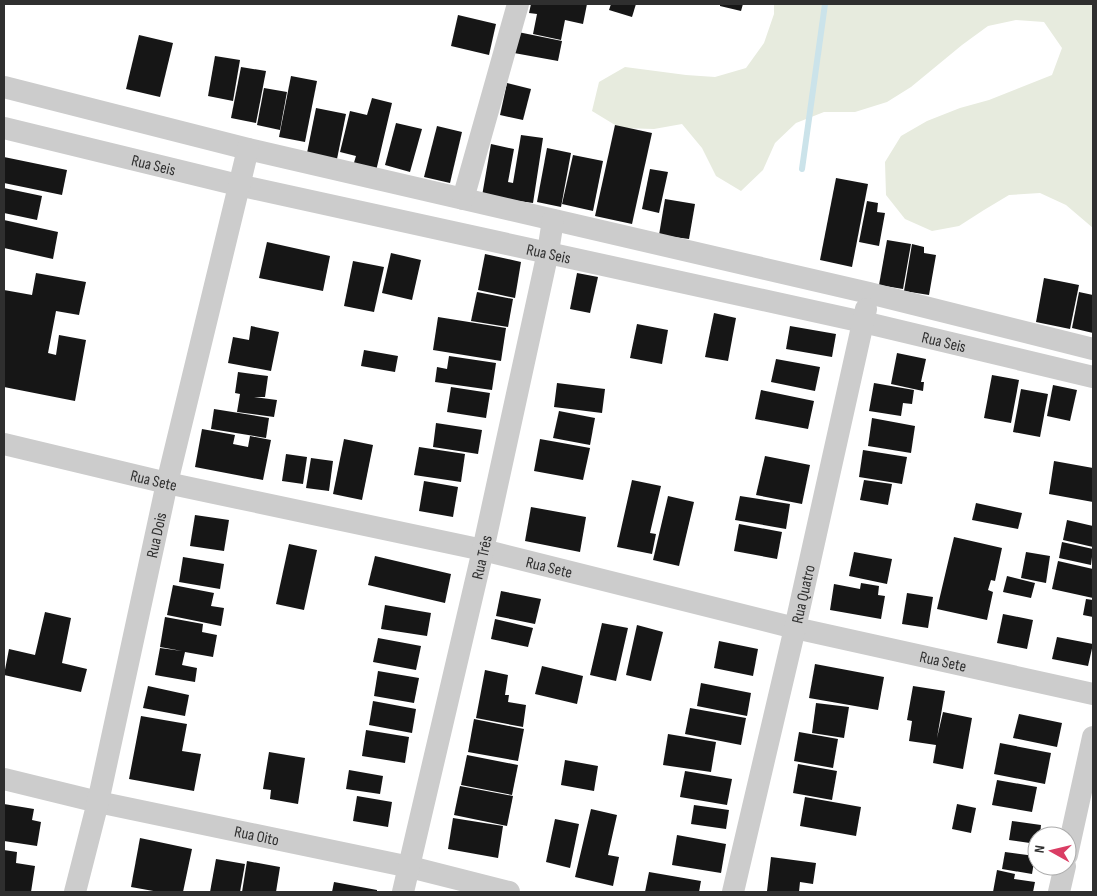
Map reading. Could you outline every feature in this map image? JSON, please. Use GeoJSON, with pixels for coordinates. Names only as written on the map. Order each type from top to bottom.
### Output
{"type":"FeatureCollection","features":[{"type":"Feature","properties":{"kind":"street"},"geometry":{"type":"LineString","coordinates":[[463,199],[518,4]]}},
{"type":"Feature","properties":{"kind":"street"},"geometry":{"type":"LineString","coordinates":[[4,87],[248,149],[869,293],[1093,349]]}},
{"type":"Feature","properties":{"kind":"street","name":"Rua Seis"},"geometry":{"type":"LineString","coordinates":[[4,128],[238,185],[863,322],[1093,377]]}},
{"type":"Feature","properties":{"kind":"street","name":"Rua Dois"},"geometry":{"type":"LineString","coordinates":[[75,892],[98,802],[166,483],[248,149]]}},
{"type":"Feature","properties":{"kind":"street","name":"Rua Três"},"geometry":{"type":"LineString","coordinates":[[404,892],[484,550],[548,252],[553,220]]}},
{"type":"Feature","properties":{"kind":"street","name":"Rua Quatro"},"geometry":{"type":"LineString","coordinates":[[733,892],[795,628],[869,293]]}},
{"type":"Feature","properties":{"kind":"street","name":"Rua Sete"},"geometry":{"type":"LineString","coordinates":[[4,444],[166,483],[484,550],[795,628],[1093,694]]}},
{"type":"Feature","properties":{"kind":"street"},"geometry":{"type":"LineString","coordinates":[[1073,826],[1093,737]]}},
{"type":"Feature","properties":{"kind":"street","name":"Rua Oito"},"geometry":{"type":"LineString","coordinates":[[4,779],[98,802],[410,867],[509,892]]}},
{"type":"Feature","properties":{"kind":"street"},"geometry":{"type":"LineString","coordinates":[[1059,892],[1063,876]]}},
{"type":"Feature","properties":{"kind":"shaded area"},"geometry":{"type":"Polygon","coordinates":[[[774,4],[1093,4],[1093,228],[1066,205],[1040,193],[1009,195],[959,226],[932,231],[905,219],[886,195],[885,162],[901,136],[927,121],[960,108],[989,100],[1052,75],[1062,48],[1044,22],[1016,20],[988,26],[911,87],[887,102],[855,112],[824,112],[796,123],[775,143],[763,170],[741,191],[716,176],[702,148],[682,124],[654,129],[620,128],[592,111],[599,82],[625,67],[715,77],[746,68],[764,43],[774,14],[774,4]]]}},
{"type":"Feature","properties":{"kind":"building"},"geometry":{"type":"Polygon","coordinates":[[[531,4],[587,4],[583,24],[565,20],[561,40],[533,34],[537,14],[529,13],[531,4]]]}},
{"type":"Feature","properties":{"kind":"building"},"geometry":{"type":"Polygon","coordinates":[[[611,4],[636,4],[632,17],[609,10],[611,4]]]}},
{"type":"Feature","properties":{"kind":"building"},"geometry":{"type":"Polygon","coordinates":[[[720,4],[743,4],[741,11],[720,6],[720,4]]]}},
{"type":"Feature","properties":{"kind":"building"},"geometry":{"type":"Polygon","coordinates":[[[458,15],[496,24],[489,55],[451,46],[458,15]]]}},
{"type":"Feature","properties":{"kind":"building"},"geometry":{"type":"Polygon","coordinates":[[[518,32],[562,41],[558,61],[514,53],[518,32]]]}},
{"type":"Feature","properties":{"kind":"building"},"geometry":{"type":"Polygon","coordinates":[[[139,35],[173,43],[160,97],[126,89],[139,35]]]}},
{"type":"Feature","properties":{"kind":"building"},"geometry":{"type":"Polygon","coordinates":[[[215,56],[240,60],[233,101],[208,96],[215,56]]]}},
{"type":"Feature","properties":{"kind":"building"},"geometry":{"type":"Polygon","coordinates":[[[241,67],[266,71],[256,123],[231,118],[241,67]]]}},
{"type":"Feature","properties":{"kind":"building"},"geometry":{"type":"Polygon","coordinates":[[[291,76],[317,81],[305,142],[279,137],[291,76]]]}},
{"type":"Feature","properties":{"kind":"building"},"geometry":{"type":"Polygon","coordinates":[[[507,83],[531,89],[523,120],[500,115],[507,83]]]}},
{"type":"Feature","properties":{"kind":"building"},"geometry":{"type":"Polygon","coordinates":[[[264,88],[287,92],[280,130],[257,125],[264,88]]]}},
{"type":"Feature","properties":{"kind":"building"},"geometry":{"type":"Polygon","coordinates":[[[372,98],[392,103],[376,171],[353,166],[356,156],[340,152],[350,111],[367,115],[372,98]]]}},
{"type":"Feature","properties":{"kind":"building"},"geometry":{"type":"Polygon","coordinates":[[[316,108],[346,114],[337,159],[307,153],[316,108]]]}},
{"type":"Feature","properties":{"kind":"building"},"geometry":{"type":"Polygon","coordinates":[[[396,123],[422,129],[410,172],[385,165],[396,123]]]}},
{"type":"Feature","properties":{"kind":"building"},"geometry":{"type":"Polygon","coordinates":[[[615,125],[652,133],[632,224],[595,216],[615,125]]]}},
{"type":"Feature","properties":{"kind":"building"},"geometry":{"type":"Polygon","coordinates":[[[437,126],[462,132],[450,183],[424,177],[437,126]]]}},
{"type":"Feature","properties":{"kind":"building"},"geometry":{"type":"Polygon","coordinates":[[[521,135],[543,138],[533,203],[482,196],[491,144],[514,149],[508,182],[513,183],[521,135]]]}},
{"type":"Feature","properties":{"kind":"building"},"geometry":{"type":"Polygon","coordinates":[[[547,148],[571,153],[561,207],[537,202],[547,148]]]}},
{"type":"Feature","properties":{"kind":"building"},"geometry":{"type":"Polygon","coordinates":[[[573,155],[603,161],[593,211],[562,204],[573,155]]]}},
{"type":"Feature","properties":{"kind":"building"},"geometry":{"type":"Polygon","coordinates":[[[4,157],[67,170],[62,195],[4,183],[4,157]]]}},
{"type":"Feature","properties":{"kind":"building"},"geometry":{"type":"Polygon","coordinates":[[[650,169],[668,172],[659,213],[642,209],[650,169]]]}},
{"type":"Feature","properties":{"kind":"building"},"geometry":{"type":"Polygon","coordinates":[[[836,178],[868,184],[852,267],[820,260],[836,178]]]}},
{"type":"Feature","properties":{"kind":"building"},"geometry":{"type":"Polygon","coordinates":[[[4,188],[42,196],[37,220],[4,213],[4,188]]]}},
{"type":"Feature","properties":{"kind":"building"},"geometry":{"type":"Polygon","coordinates":[[[665,199],[695,204],[689,239],[659,235],[665,199]]]}},
{"type":"Feature","properties":{"kind":"building"},"geometry":{"type":"Polygon","coordinates":[[[867,201],[878,203],[877,212],[885,213],[879,246],[859,242],[867,201]]]}},
{"type":"Feature","properties":{"kind":"building"},"geometry":{"type":"Polygon","coordinates":[[[4,220],[58,232],[53,259],[4,248],[4,220]]]}},
{"type":"Feature","properties":{"kind":"building"},"geometry":{"type":"Polygon","coordinates":[[[887,240],[911,244],[903,289],[879,285],[887,240]]]}},
{"type":"Feature","properties":{"kind":"building"},"geometry":{"type":"Polygon","coordinates":[[[267,242],[330,256],[323,291],[259,278],[267,242]]]}},
{"type":"Feature","properties":{"kind":"building"},"geometry":{"type":"Polygon","coordinates":[[[912,244],[924,247],[924,253],[936,255],[929,295],[904,291],[912,244]]]}},
{"type":"Feature","properties":{"kind":"building"},"geometry":{"type":"Polygon","coordinates":[[[391,253],[421,260],[412,300],[382,293],[391,253]]]}},
{"type":"Feature","properties":{"kind":"building"},"geometry":{"type":"Polygon","coordinates":[[[485,254],[521,262],[515,298],[478,290],[485,254]]]}},
{"type":"Feature","properties":{"kind":"building"},"geometry":{"type":"Polygon","coordinates":[[[353,261],[384,267],[374,312],[344,306],[353,261]]]}},
{"type":"Feature","properties":{"kind":"building"},"geometry":{"type":"Polygon","coordinates":[[[36,273],[86,282],[79,315],[56,311],[48,353],[56,355],[59,335],[86,340],[75,401],[4,387],[4,290],[32,295],[36,273]]]}},
{"type":"Feature","properties":{"kind":"building"},"geometry":{"type":"Polygon","coordinates":[[[577,273],[598,277],[590,313],[570,309],[577,273]]]}},
{"type":"Feature","properties":{"kind":"building"},"geometry":{"type":"Polygon","coordinates":[[[1044,278],[1079,285],[1070,329],[1036,322],[1044,278]]]}},
{"type":"Feature","properties":{"kind":"building"},"geometry":{"type":"Polygon","coordinates":[[[477,292],[513,299],[508,327],[471,321],[477,292]]]}},
{"type":"Feature","properties":{"kind":"building"},"geometry":{"type":"Polygon","coordinates":[[[1079,292],[1093,295],[1093,333],[1072,328],[1079,292]]]}},
{"type":"Feature","properties":{"kind":"building"},"geometry":{"type":"Polygon","coordinates":[[[714,313],[736,318],[728,361],[705,357],[714,313]]]}},
{"type":"Feature","properties":{"kind":"building"},"geometry":{"type":"Polygon","coordinates":[[[438,317],[506,328],[501,361],[433,350],[438,317]]]}},
{"type":"Feature","properties":{"kind":"building"},"geometry":{"type":"Polygon","coordinates":[[[637,324],[668,330],[662,364],[630,358],[637,324]]]}},
{"type":"Feature","properties":{"kind":"building"},"geometry":{"type":"Polygon","coordinates":[[[251,326],[279,332],[271,371],[228,363],[233,337],[249,340],[251,326]]]}},
{"type":"Feature","properties":{"kind":"building"},"geometry":{"type":"Polygon","coordinates":[[[790,326],[836,334],[832,357],[786,349],[790,326]]]}},
{"type":"Feature","properties":{"kind":"building"},"geometry":{"type":"Polygon","coordinates":[[[364,350],[398,356],[395,372],[361,366],[364,350]]]}},
{"type":"Feature","properties":{"kind":"building"},"geometry":{"type":"Polygon","coordinates":[[[897,353],[926,359],[921,382],[924,382],[923,391],[891,384],[897,353]]]}},
{"type":"Feature","properties":{"kind":"building"},"geometry":{"type":"Polygon","coordinates":[[[449,356],[496,363],[492,390],[435,382],[437,367],[447,369],[449,356]]]}},
{"type":"Feature","properties":{"kind":"building"},"geometry":{"type":"Polygon","coordinates":[[[776,359],[820,367],[815,391],[771,382],[776,359]]]}},
{"type":"Feature","properties":{"kind":"building"},"geometry":{"type":"Polygon","coordinates":[[[238,372],[268,376],[265,397],[254,397],[277,400],[274,417],[237,412],[240,394],[235,393],[238,372]]]}},
{"type":"Feature","properties":{"kind":"building"},"geometry":{"type":"Polygon","coordinates":[[[992,375],[1019,380],[1011,423],[984,418],[992,375]]]}},
{"type":"Feature","properties":{"kind":"building"},"geometry":{"type":"Polygon","coordinates":[[[557,383],[605,389],[602,413],[554,407],[557,383]]]}},
{"type":"Feature","properties":{"kind":"building"},"geometry":{"type":"Polygon","coordinates":[[[874,383],[914,390],[912,404],[903,403],[901,416],[869,411],[874,383]]]}},
{"type":"Feature","properties":{"kind":"building"},"geometry":{"type":"Polygon","coordinates":[[[1053,385],[1077,390],[1070,421],[1047,416],[1053,385]]]}},
{"type":"Feature","properties":{"kind":"building"},"geometry":{"type":"Polygon","coordinates":[[[451,387],[490,393],[486,418],[447,412],[451,387]]]}},
{"type":"Feature","properties":{"kind":"building"},"geometry":{"type":"Polygon","coordinates":[[[1021,389],[1048,394],[1040,437],[1013,432],[1021,389]]]}},
{"type":"Feature","properties":{"kind":"building"},"geometry":{"type":"Polygon","coordinates":[[[761,390],[814,401],[808,429],[755,419],[761,390]]]}},
{"type":"Feature","properties":{"kind":"building"},"geometry":{"type":"Polygon","coordinates":[[[214,409],[269,418],[266,438],[211,429],[214,409]]]}},
{"type":"Feature","properties":{"kind":"building"},"geometry":{"type":"Polygon","coordinates":[[[559,411],[595,418],[590,445],[553,438],[559,411]]]}},
{"type":"Feature","properties":{"kind":"building"},"geometry":{"type":"Polygon","coordinates":[[[872,418],[915,426],[911,453],[868,446],[872,418]]]}},
{"type":"Feature","properties":{"kind":"building"},"geometry":{"type":"Polygon","coordinates":[[[436,423],[482,430],[478,454],[433,447],[436,423]]]}},
{"type":"Feature","properties":{"kind":"building"},"geometry":{"type":"Polygon","coordinates":[[[202,429],[235,435],[233,444],[248,447],[250,436],[271,440],[263,480],[195,467],[202,429]]]}},
{"type":"Feature","properties":{"kind":"building"},"geometry":{"type":"Polygon","coordinates":[[[344,439],[373,445],[362,500],[333,494],[344,439]]]}},
{"type":"Feature","properties":{"kind":"building"},"geometry":{"type":"Polygon","coordinates":[[[540,439],[590,448],[583,480],[534,471],[540,439]]]}},
{"type":"Feature","properties":{"kind":"building"},"geometry":{"type":"Polygon","coordinates":[[[419,447],[465,454],[461,482],[414,475],[419,447]]]}},
{"type":"Feature","properties":{"kind":"building"},"geometry":{"type":"Polygon","coordinates":[[[863,450],[907,457],[902,484],[859,477],[863,450]]]}},
{"type":"Feature","properties":{"kind":"building"},"geometry":{"type":"Polygon","coordinates":[[[286,454],[307,457],[303,484],[282,481],[286,454]]]}},
{"type":"Feature","properties":{"kind":"building"},"geometry":{"type":"Polygon","coordinates":[[[765,456],[810,465],[802,504],[756,495],[765,456]]]}},
{"type":"Feature","properties":{"kind":"building"},"geometry":{"type":"Polygon","coordinates":[[[311,458],[333,461],[329,491],[306,488],[311,458]]]}},
{"type":"Feature","properties":{"kind":"building"},"geometry":{"type":"Polygon","coordinates":[[[1054,461],[1093,468],[1093,502],[1049,494],[1054,461]]]}},
{"type":"Feature","properties":{"kind":"building"},"geometry":{"type":"Polygon","coordinates":[[[632,480],[661,486],[650,533],[656,534],[652,554],[617,547],[632,480]]]}},
{"type":"Feature","properties":{"kind":"building"},"geometry":{"type":"Polygon","coordinates":[[[864,480],[892,484],[888,505],[860,500],[864,480]]]}},
{"type":"Feature","properties":{"kind":"building"},"geometry":{"type":"Polygon","coordinates":[[[424,481],[458,487],[453,517],[419,511],[424,481]]]}},
{"type":"Feature","properties":{"kind":"building"},"geometry":{"type":"Polygon","coordinates":[[[668,496],[694,502],[679,566],[653,560],[668,496]]]}},
{"type":"Feature","properties":{"kind":"building"},"geometry":{"type":"Polygon","coordinates":[[[740,496],[790,504],[786,529],[735,520],[740,496]]]}},
{"type":"Feature","properties":{"kind":"building"},"geometry":{"type":"Polygon","coordinates":[[[976,503],[1022,513],[1018,529],[972,520],[976,503]]]}},
{"type":"Feature","properties":{"kind":"building"},"geometry":{"type":"Polygon","coordinates":[[[531,507],[586,517],[580,552],[525,541],[531,507]]]}},
{"type":"Feature","properties":{"kind":"building"},"geometry":{"type":"Polygon","coordinates":[[[195,515],[229,520],[224,551],[190,546],[195,515]]]}},
{"type":"Feature","properties":{"kind":"building"},"geometry":{"type":"Polygon","coordinates":[[[1067,520],[1093,526],[1093,547],[1063,540],[1067,520]]]}},
{"type":"Feature","properties":{"kind":"building"},"geometry":{"type":"Polygon","coordinates":[[[739,524],[782,532],[777,559],[734,551],[739,524]]]}},
{"type":"Feature","properties":{"kind":"building"},"geometry":{"type":"Polygon","coordinates":[[[954,537],[1002,548],[995,581],[991,580],[988,590],[993,592],[987,620],[937,609],[954,537]]]}},
{"type":"Feature","properties":{"kind":"building"},"geometry":{"type":"Polygon","coordinates":[[[1062,542],[1093,549],[1091,565],[1059,558],[1062,542]]]}},
{"type":"Feature","properties":{"kind":"building"},"geometry":{"type":"Polygon","coordinates":[[[289,544],[317,550],[304,610],[276,604],[289,544]]]}},
{"type":"Feature","properties":{"kind":"building"},"geometry":{"type":"Polygon","coordinates":[[[854,552],[892,559],[887,584],[849,576],[854,552]]]}},
{"type":"Feature","properties":{"kind":"building"},"geometry":{"type":"Polygon","coordinates":[[[1026,552],[1050,556],[1046,583],[1021,578],[1026,552]]]}},
{"type":"Feature","properties":{"kind":"building"},"geometry":{"type":"Polygon","coordinates":[[[375,556],[451,574],[445,603],[368,585],[375,556]]]}},
{"type":"Feature","properties":{"kind":"building"},"geometry":{"type":"Polygon","coordinates":[[[183,557],[224,564],[220,589],[179,582],[183,557]]]}},
{"type":"Feature","properties":{"kind":"building"},"geometry":{"type":"Polygon","coordinates":[[[1058,561],[1093,569],[1093,598],[1052,589],[1058,561]]]}},
{"type":"Feature","properties":{"kind":"building"},"geometry":{"type":"Polygon","coordinates":[[[1007,576],[1035,583],[1031,598],[1003,592],[1007,576]]]}},
{"type":"Feature","properties":{"kind":"building"},"geometry":{"type":"Polygon","coordinates":[[[861,583],[879,586],[878,595],[885,596],[881,619],[830,610],[834,584],[860,589],[861,583]]]}},
{"type":"Feature","properties":{"kind":"building"},"geometry":{"type":"Polygon","coordinates":[[[173,585],[214,593],[211,606],[224,608],[221,626],[167,615],[173,585]]]}},
{"type":"Feature","properties":{"kind":"building"},"geometry":{"type":"Polygon","coordinates":[[[501,591],[541,599],[535,624],[496,616],[501,591]]]}},
{"type":"Feature","properties":{"kind":"building"},"geometry":{"type":"Polygon","coordinates":[[[907,593],[933,597],[928,628],[902,624],[907,593]]]}},
{"type":"Feature","properties":{"kind":"building"},"geometry":{"type":"Polygon","coordinates":[[[1086,599],[1093,600],[1093,617],[1083,615],[1086,599]]]}},
{"type":"Feature","properties":{"kind":"building"},"geometry":{"type":"Polygon","coordinates":[[[385,605],[431,613],[427,636],[381,629],[385,605]]]}},
{"type":"Feature","properties":{"kind":"building"},"geometry":{"type":"Polygon","coordinates":[[[45,612],[71,618],[62,663],[87,669],[81,692],[4,675],[9,649],[35,655],[45,612]]]}},
{"type":"Feature","properties":{"kind":"building"},"geometry":{"type":"Polygon","coordinates":[[[1003,614],[1033,620],[1027,649],[997,643],[1003,614]]]}},
{"type":"Feature","properties":{"kind":"building"},"geometry":{"type":"Polygon","coordinates":[[[165,617],[203,624],[202,632],[217,635],[213,657],[185,652],[182,665],[197,668],[195,682],[155,675],[160,648],[182,651],[160,647],[165,617]]]}},
{"type":"Feature","properties":{"kind":"building"},"geometry":{"type":"Polygon","coordinates":[[[495,619],[533,628],[528,647],[491,639],[495,619]]]}},
{"type":"Feature","properties":{"kind":"building"},"geometry":{"type":"Polygon","coordinates":[[[602,623],[628,628],[616,681],[590,675],[602,623]]]}},
{"type":"Feature","properties":{"kind":"building"},"geometry":{"type":"Polygon","coordinates":[[[637,625],[663,632],[651,681],[626,675],[637,625]]]}},
{"type":"Feature","properties":{"kind":"building"},"geometry":{"type":"Polygon","coordinates":[[[1057,637],[1093,644],[1088,666],[1052,659],[1057,637]]]}},
{"type":"Feature","properties":{"kind":"building"},"geometry":{"type":"Polygon","coordinates":[[[378,638],[421,646],[416,670],[373,662],[378,638]]]}},
{"type":"Feature","properties":{"kind":"building"},"geometry":{"type":"Polygon","coordinates":[[[719,641],[758,649],[753,676],[714,668],[719,641]]]}},
{"type":"Feature","properties":{"kind":"building"},"geometry":{"type":"Polygon","coordinates":[[[815,664],[884,677],[878,710],[809,698],[815,664]]]}},
{"type":"Feature","properties":{"kind":"building"},"geometry":{"type":"Polygon","coordinates":[[[542,666],[583,676],[577,704],[535,694],[542,666]]]}},
{"type":"Feature","properties":{"kind":"building"},"geometry":{"type":"Polygon","coordinates":[[[485,670],[508,675],[505,695],[509,695],[508,702],[526,705],[523,727],[476,718],[485,670]]]}},
{"type":"Feature","properties":{"kind":"building"},"geometry":{"type":"Polygon","coordinates":[[[378,671],[419,678],[414,703],[374,696],[378,671]]]}},
{"type":"Feature","properties":{"kind":"building"},"geometry":{"type":"Polygon","coordinates":[[[701,683],[751,693],[747,716],[697,706],[701,683]]]}},
{"type":"Feature","properties":{"kind":"building"},"geometry":{"type":"Polygon","coordinates":[[[148,686],[189,695],[185,716],[143,708],[148,686]]]}},
{"type":"Feature","properties":{"kind":"building"},"geometry":{"type":"Polygon","coordinates":[[[913,686],[945,691],[937,738],[943,712],[972,718],[963,769],[933,763],[936,745],[909,741],[912,721],[907,720],[913,686]]]}},
{"type":"Feature","properties":{"kind":"building"},"geometry":{"type":"Polygon","coordinates":[[[373,701],[416,709],[412,733],[369,725],[373,701]]]}},
{"type":"Feature","properties":{"kind":"building"},"geometry":{"type":"Polygon","coordinates":[[[816,703],[849,707],[844,738],[812,733],[816,703]]]}},
{"type":"Feature","properties":{"kind":"building"},"geometry":{"type":"Polygon","coordinates":[[[690,708],[746,718],[741,745],[685,734],[690,708]]]}},
{"type":"Feature","properties":{"kind":"building"},"geometry":{"type":"Polygon","coordinates":[[[1019,714],[1062,723],[1057,747],[1013,738],[1019,714]]]}},
{"type":"Feature","properties":{"kind":"building"},"geometry":{"type":"Polygon","coordinates":[[[141,716],[187,724],[182,751],[201,754],[194,791],[129,779],[141,716]]]}},
{"type":"Feature","properties":{"kind":"building"},"geometry":{"type":"Polygon","coordinates":[[[474,719],[524,729],[518,761],[468,752],[474,719]]]}},
{"type":"Feature","properties":{"kind":"building"},"geometry":{"type":"Polygon","coordinates":[[[366,730],[409,737],[405,763],[362,756],[366,730]]]}},
{"type":"Feature","properties":{"kind":"building"},"geometry":{"type":"Polygon","coordinates":[[[799,732],[838,739],[833,768],[794,761],[799,732]]]}},
{"type":"Feature","properties":{"kind":"building"},"geometry":{"type":"Polygon","coordinates":[[[668,734],[716,742],[711,772],[663,765],[668,734]]]}},
{"type":"Feature","properties":{"kind":"building"},"geometry":{"type":"Polygon","coordinates":[[[1000,743],[1051,753],[1045,784],[994,774],[1000,743]]]}},
{"type":"Feature","properties":{"kind":"building"},"geometry":{"type":"Polygon","coordinates":[[[269,752],[305,758],[298,804],[270,799],[271,790],[263,789],[269,752]]]}},
{"type":"Feature","properties":{"kind":"building"},"geometry":{"type":"Polygon","coordinates":[[[467,755],[518,765],[512,795],[461,785],[467,755]]]}},
{"type":"Feature","properties":{"kind":"building"},"geometry":{"type":"Polygon","coordinates":[[[565,760],[598,766],[594,791],[561,785],[565,760]]]}},
{"type":"Feature","properties":{"kind":"building"},"geometry":{"type":"Polygon","coordinates":[[[798,764],[837,771],[832,800],[793,793],[798,764]]]}},
{"type":"Feature","properties":{"kind":"building"},"geometry":{"type":"Polygon","coordinates":[[[349,770],[383,776],[380,794],[346,789],[349,770]]]}},
{"type":"Feature","properties":{"kind":"building"},"geometry":{"type":"Polygon","coordinates":[[[685,771],[732,779],[727,805],[680,797],[685,771]]]}},
{"type":"Feature","properties":{"kind":"building"},"geometry":{"type":"Polygon","coordinates":[[[997,780],[1037,787],[1032,812],[992,805],[997,780]]]}},
{"type":"Feature","properties":{"kind":"building"},"geometry":{"type":"Polygon","coordinates":[[[460,786],[513,796],[507,826],[454,815],[460,786]]]}},
{"type":"Feature","properties":{"kind":"building"},"geometry":{"type":"Polygon","coordinates":[[[357,796],[392,802],[388,827],[353,821],[357,796]]]}},
{"type":"Feature","properties":{"kind":"building"},"geometry":{"type":"Polygon","coordinates":[[[805,797],[861,807],[856,836],[800,826],[805,797]]]}},
{"type":"Feature","properties":{"kind":"building"},"geometry":{"type":"Polygon","coordinates":[[[4,804],[34,809],[32,820],[41,822],[37,846],[4,841],[4,804]]]}},
{"type":"Feature","properties":{"kind":"building"},"geometry":{"type":"Polygon","coordinates":[[[957,804],[976,808],[971,833],[952,829],[957,804]]]}},
{"type":"Feature","properties":{"kind":"building"},"geometry":{"type":"Polygon","coordinates":[[[694,805],[729,810],[726,829],[691,824],[694,805]]]}},
{"type":"Feature","properties":{"kind":"building"},"geometry":{"type":"Polygon","coordinates":[[[591,809],[617,815],[608,855],[619,857],[613,886],[575,877],[591,809]]]}},
{"type":"Feature","properties":{"kind":"building"},"geometry":{"type":"Polygon","coordinates":[[[453,818],[503,826],[498,858],[448,849],[453,818]]]}},
{"type":"Feature","properties":{"kind":"building"},"geometry":{"type":"Polygon","coordinates":[[[555,819],[579,824],[570,868],[546,862],[555,819]]]}},
{"type":"Feature","properties":{"kind":"building"},"geometry":{"type":"Polygon","coordinates":[[[1012,821],[1041,825],[1027,826],[1027,843],[1009,840],[1012,821]]]}},
{"type":"Feature","properties":{"kind":"building"},"geometry":{"type":"Polygon","coordinates":[[[677,835],[726,844],[721,873],[672,865],[677,835]]]}},
{"type":"Feature","properties":{"kind":"building"},"geometry":{"type":"Polygon","coordinates":[[[140,838],[192,849],[183,892],[159,892],[131,887],[140,838]]]}},
{"type":"Feature","properties":{"kind":"building"},"geometry":{"type":"Polygon","coordinates":[[[4,850],[17,852],[16,863],[35,866],[31,892],[4,892],[4,850]]]}},
{"type":"Feature","properties":{"kind":"building"},"geometry":{"type":"Polygon","coordinates":[[[1005,852],[1027,855],[1027,873],[1002,869],[1005,852]]]}},
{"type":"Feature","properties":{"kind":"building"},"geometry":{"type":"Polygon","coordinates":[[[771,857],[816,863],[813,884],[800,882],[799,892],[767,891],[771,857]]]}},
{"type":"Feature","properties":{"kind":"building"},"geometry":{"type":"Polygon","coordinates":[[[216,859],[245,864],[240,892],[210,892],[216,859]]]}},
{"type":"Feature","properties":{"kind":"building"},"geometry":{"type":"Polygon","coordinates":[[[247,861],[280,867],[276,892],[242,892],[247,861]]]}},
{"type":"Feature","properties":{"kind":"building"},"geometry":{"type":"Polygon","coordinates":[[[997,870],[1015,874],[1014,879],[1035,882],[1033,892],[993,892],[997,870]]]}},
{"type":"Feature","properties":{"kind":"building"},"geometry":{"type":"Polygon","coordinates":[[[649,872],[701,881],[699,892],[645,892],[649,872]]]}},
{"type":"Feature","properties":{"kind":"building"},"geometry":{"type":"Polygon","coordinates":[[[334,882],[377,890],[377,892],[332,892],[334,882]]]}},
{"type":"Feature","properties":{"kind":"waterway"},"geometry":{"type":"LineString","coordinates":[[802,169],[825,4]]}}]}
